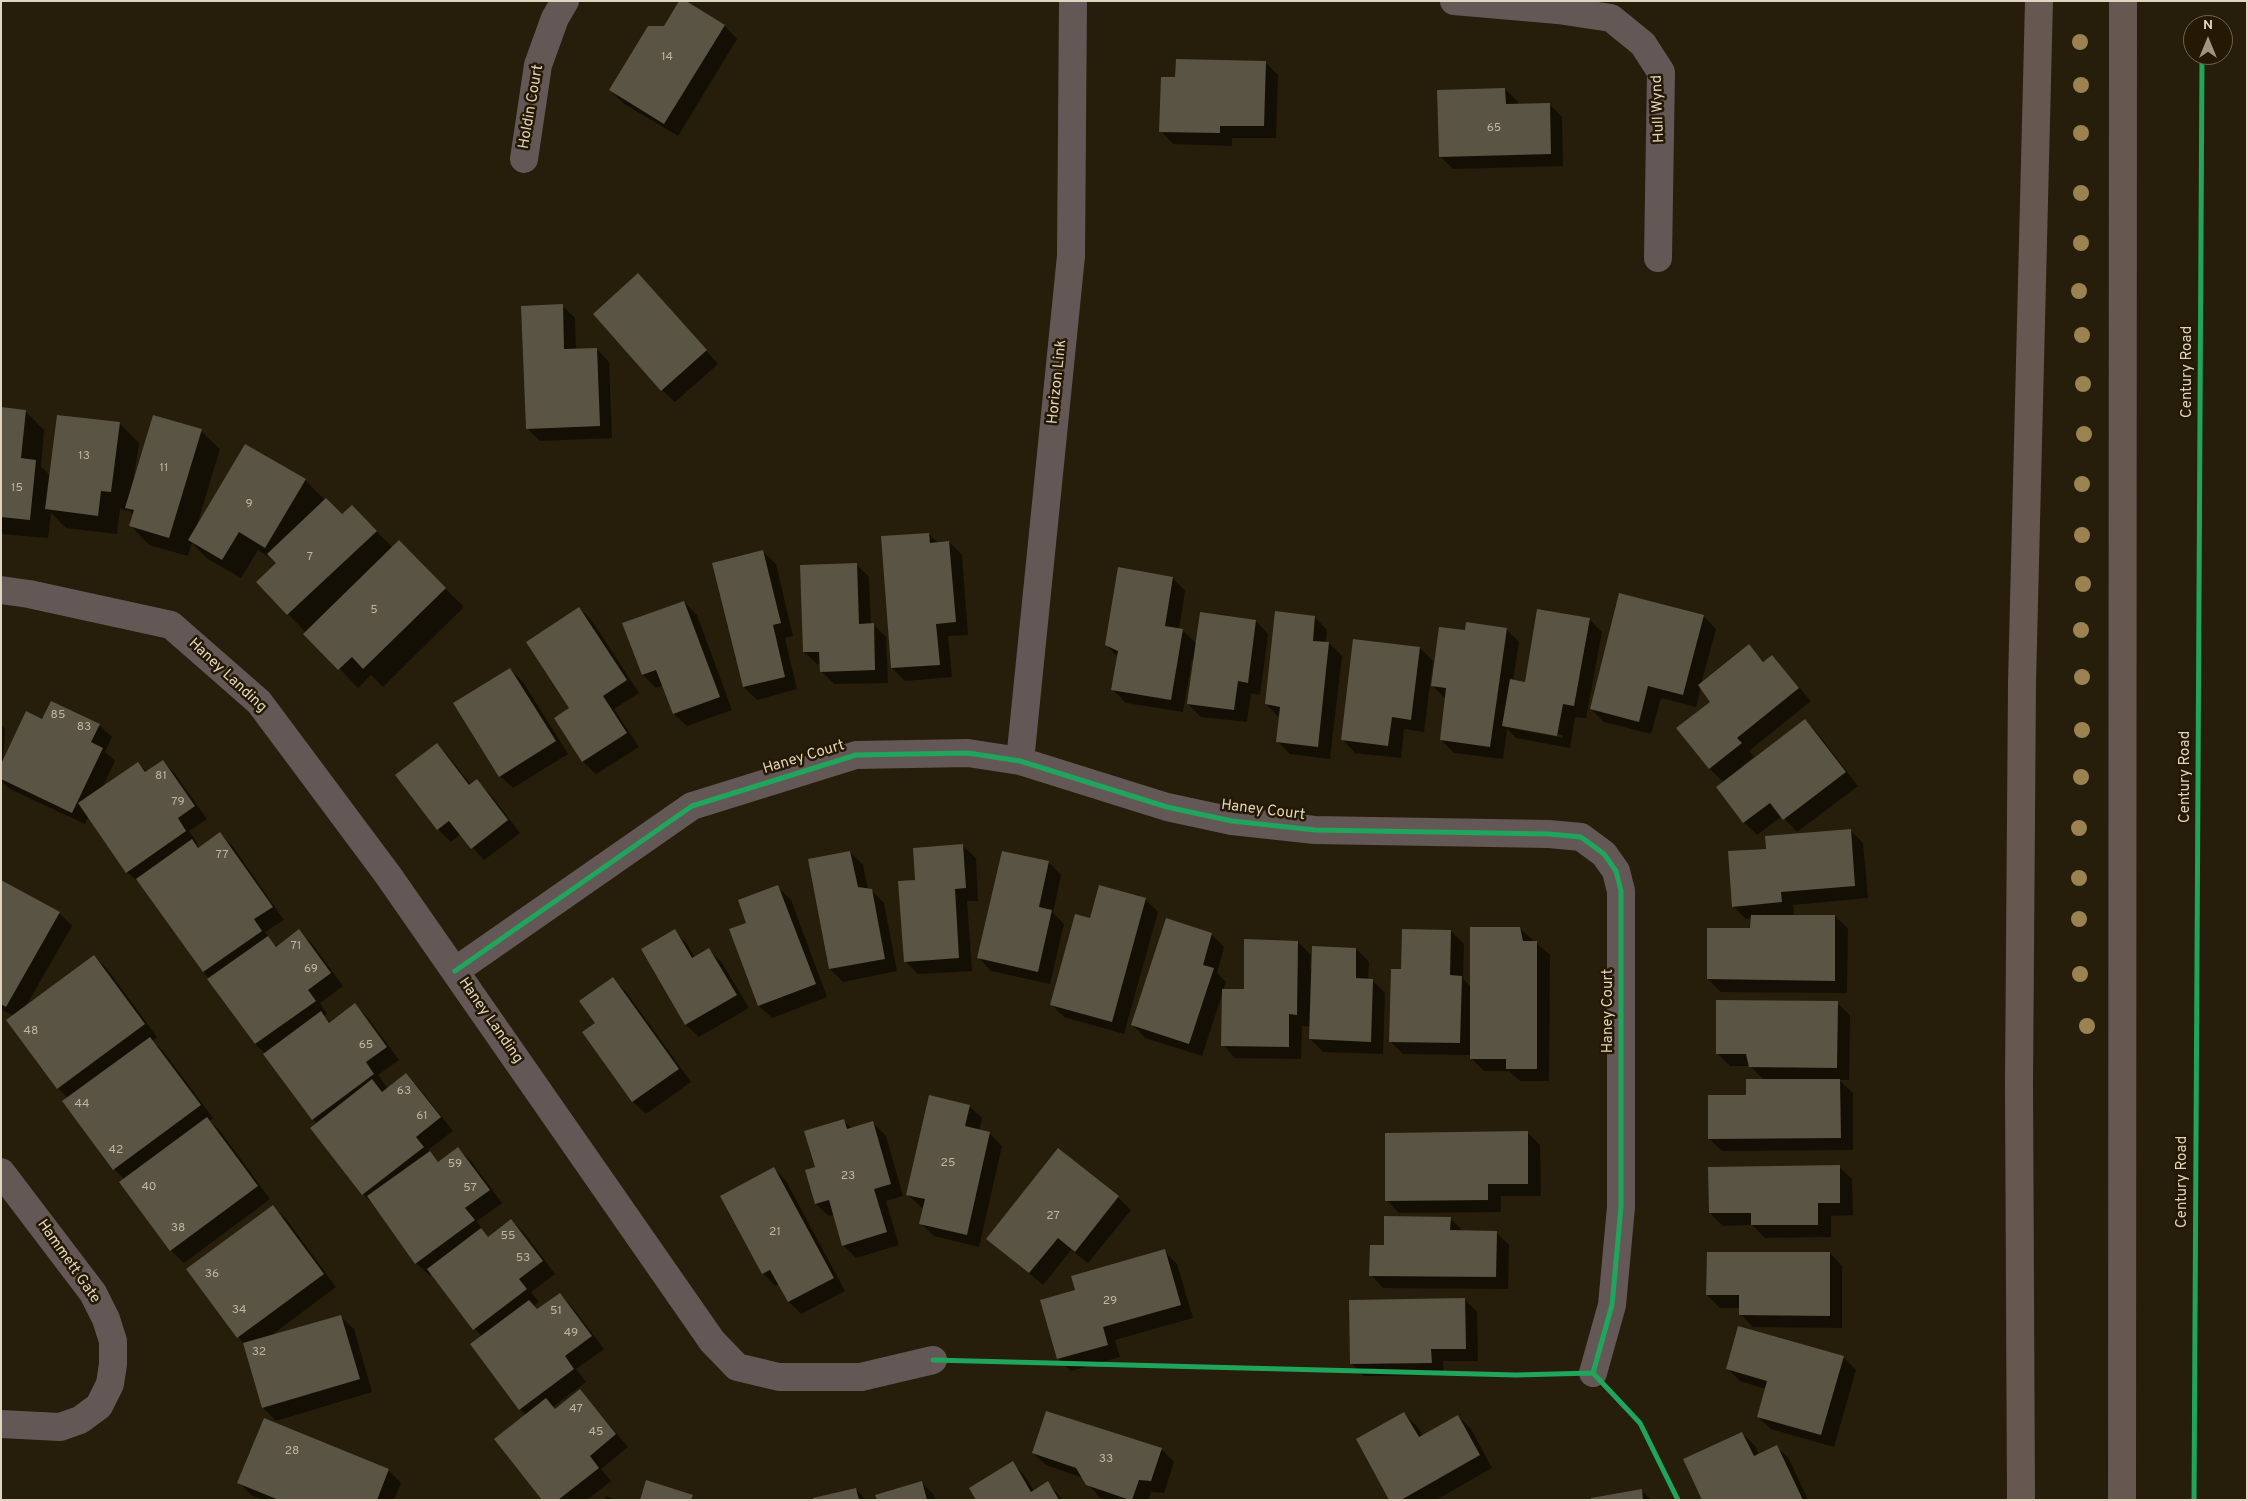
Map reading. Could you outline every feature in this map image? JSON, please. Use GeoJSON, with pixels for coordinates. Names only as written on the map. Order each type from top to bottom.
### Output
{"type":"FeatureCollection","features":[{"type":"Feature","properties":{"kind":"main road"},"geometry":{"type":"LineString","coordinates":[[2021,1500],[2019,1083],[2022,702],[2039,1]]}},
{"type":"Feature","properties":{"kind":"main road"},"geometry":{"type":"LineString","coordinates":[[2122,1500],[2123,1]]}},
{"type":"Feature","properties":{"kind":"street","name":"Holdin Court"},"geometry":{"type":"LineString","coordinates":[[524,159],[538,65],[555,18],[565,1]]}},
{"type":"Feature","properties":{"kind":"street","name":"Horizon Link"},"geometry":{"type":"LineString","coordinates":[[1020,761],[1071,256],[1072,1]]}},
{"type":"Feature","properties":{"kind":"street","name":"Hull Wynd"},"geometry":{"type":"LineString","coordinates":[[1454,1],[1558,10],[1611,18],[1643,44],[1661,72],[1658,258]]}},
{"type":"Feature","properties":{"kind":"street","name":"Haney Landing"},"geometry":{"type":"LineString","coordinates":[[1,590],[171,624],[259,702],[388,875],[712,1341],[737,1367],[779,1377],[861,1377],[933,1360]]}},
{"type":"Feature","properties":{"kind":"street","name":"Haney Court"},"geometry":{"type":"LineString","coordinates":[[455,971],[692,806],[856,755],[968,753],[1020,761],[1167,807],[1232,821],[1315,830],[1549,834],[1581,837],[1604,854],[1616,871],[1622,891],[1622,1207],[1612,1305],[1593,1373]]}},
{"type":"Feature","properties":{"kind":"street","name":"Hammett Gate"},"geometry":{"type":"LineString","coordinates":[[1,1172],[93,1293],[106,1319],[113,1341],[113,1364],[110,1384],[99,1406],[80,1420],[60,1427],[1,1424]]}},
{"type":"Feature","properties":{"kind":"building"},"geometry":{"type":"Polygon","coordinates":[[[679,1],[686,1],[725,25],[664,124],[609,90],[648,26],[664,26],[679,1]]]}},
{"type":"Feature","properties":{"kind":"building"},"geometry":{"type":"Polygon","coordinates":[[[1176,59],[1266,61],[1264,126],[1220,126],[1220,133],[1159,132],[1161,77],[1175,77],[1176,59]]]}},
{"type":"Feature","properties":{"kind":"building"},"geometry":{"type":"Polygon","coordinates":[[[1505,88],[1506,104],[1550,103],[1551,154],[1439,157],[1437,90],[1505,88]]]}},
{"type":"Feature","properties":{"kind":"building"},"geometry":{"type":"Polygon","coordinates":[[[638,273],[707,350],[661,391],[593,314],[638,273]]]}},
{"type":"Feature","properties":{"kind":"building"},"geometry":{"type":"Polygon","coordinates":[[[563,304],[564,349],[597,348],[600,426],[526,429],[521,306],[563,304]]]}},
{"type":"Feature","properties":{"kind":"building"},"geometry":{"type":"Polygon","coordinates":[[[1,407],[26,410],[21,458],[36,460],[30,520],[1,517],[1,407]]]}},
{"type":"Feature","properties":{"kind":"building"},"geometry":{"type":"Polygon","coordinates":[[[57,415],[120,422],[111,492],[101,491],[98,516],[45,509],[57,415]]]}},
{"type":"Feature","properties":{"kind":"building"},"geometry":{"type":"Polygon","coordinates":[[[153,415],[202,429],[169,538],[129,526],[134,510],[125,508],[153,415]]]}},
{"type":"Feature","properties":{"kind":"building"},"geometry":{"type":"Polygon","coordinates":[[[245,444],[306,479],[265,548],[239,532],[222,560],[188,540],[245,444]]]}},
{"type":"Feature","properties":{"kind":"building"},"geometry":{"type":"Polygon","coordinates":[[[326,498],[342,514],[352,505],[377,531],[287,615],[256,582],[276,563],[267,554],[326,498]]]}},
{"type":"Feature","properties":{"kind":"building"},"geometry":{"type":"Polygon","coordinates":[[[929,533],[930,543],[949,541],[956,622],[936,624],[940,665],[891,668],[881,536],[929,533]]]}},
{"type":"Feature","properties":{"kind":"building"},"geometry":{"type":"Polygon","coordinates":[[[399,540],[446,588],[363,669],[352,657],[338,670],[303,634],[399,540]]]}},
{"type":"Feature","properties":{"kind":"building"},"geometry":{"type":"Polygon","coordinates":[[[763,550],[781,623],[773,625],[785,677],[743,687],[712,563],[763,550]]]}},
{"type":"Feature","properties":{"kind":"building"},"geometry":{"type":"Polygon","coordinates":[[[857,563],[859,624],[874,623],[875,670],[820,672],[819,652],[803,652],[800,565],[857,563]]]}},
{"type":"Feature","properties":{"kind":"building"},"geometry":{"type":"Polygon","coordinates":[[[1118,567],[1173,577],[1165,626],[1183,629],[1171,700],[1111,690],[1118,651],[1105,645],[1118,567]]]}},
{"type":"Feature","properties":{"kind":"building"},"geometry":{"type":"Polygon","coordinates":[[[1619,593],[1704,615],[1683,695],[1648,686],[1639,722],[1590,709],[1619,593]]]}},
{"type":"Feature","properties":{"kind":"building"},"geometry":{"type":"Polygon","coordinates":[[[684,601],[720,697],[673,714],[656,670],[642,675],[622,623],[684,601]]]}},
{"type":"Feature","properties":{"kind":"building"},"geometry":{"type":"Polygon","coordinates":[[[579,607],[627,680],[603,696],[627,733],[582,762],[554,718],[569,708],[526,642],[579,607]]]}},
{"type":"Feature","properties":{"kind":"building"},"geometry":{"type":"Polygon","coordinates":[[[1537,609],[1590,618],[1574,706],[1563,704],[1557,736],[1502,726],[1510,679],[1525,682],[1537,609]]]}},
{"type":"Feature","properties":{"kind":"building"},"geometry":{"type":"Polygon","coordinates":[[[1275,611],[1315,616],[1313,641],[1329,642],[1318,747],[1276,742],[1280,707],[1265,704],[1275,611]]]}},
{"type":"Feature","properties":{"kind":"building"},"geometry":{"type":"Polygon","coordinates":[[[1200,612],[1256,620],[1248,683],[1238,681],[1234,710],[1187,704],[1200,612]]]}},
{"type":"Feature","properties":{"kind":"building"},"geometry":{"type":"Polygon","coordinates":[[[1466,622],[1507,628],[1490,747],[1440,740],[1446,688],[1431,686],[1439,627],[1465,630],[1466,622]]]}},
{"type":"Feature","properties":{"kind":"building"},"geometry":{"type":"Polygon","coordinates":[[[1353,639],[1420,647],[1411,720],[1392,717],[1388,746],[1341,740],[1353,639]]]}},
{"type":"Feature","properties":{"kind":"building"},"geometry":{"type":"Polygon","coordinates":[[[1749,644],[1763,662],[1772,655],[1799,688],[1737,738],[1742,743],[1709,769],[1676,728],[1710,702],[1698,685],[1749,644]]]}},
{"type":"Feature","properties":{"kind":"building"},"geometry":{"type":"Polygon","coordinates":[[[510,668],[556,741],[499,777],[453,703],[510,668]]]}},
{"type":"Feature","properties":{"kind":"building"},"geometry":{"type":"Polygon","coordinates":[[[51,701],[100,724],[91,742],[103,748],[72,813],[1,779],[1,764],[26,711],[42,719],[51,701]]]}},
{"type":"Feature","properties":{"kind":"building"},"geometry":{"type":"Polygon","coordinates":[[[1805,719],[1846,772],[1783,820],[1770,803],[1743,823],[1716,787],[1805,719]]]}},
{"type":"Feature","properties":{"kind":"building"},"geometry":{"type":"Polygon","coordinates":[[[437,743],[469,785],[477,779],[508,820],[471,849],[449,821],[437,830],[395,775],[437,743]]]}},
{"type":"Feature","properties":{"kind":"building"},"geometry":{"type":"Polygon","coordinates":[[[163,760],[195,806],[178,818],[186,831],[126,873],[78,803],[138,762],[145,772],[163,760]]]}},
{"type":"Feature","properties":{"kind":"building"},"geometry":{"type":"Polygon","coordinates":[[[1851,829],[1855,886],[1781,892],[1782,902],[1732,907],[1728,851],[1766,849],[1765,836],[1851,829]]]}},
{"type":"Feature","properties":{"kind":"building"},"geometry":{"type":"Polygon","coordinates":[[[220,832],[273,907],[254,919],[262,931],[203,972],[136,879],[192,839],[198,848],[220,832]]]}},
{"type":"Feature","properties":{"kind":"building"},"geometry":{"type":"Polygon","coordinates":[[[963,844],[966,888],[955,889],[959,958],[904,962],[898,881],[915,880],[913,848],[963,844]]]}},
{"type":"Feature","properties":{"kind":"building"},"geometry":{"type":"Polygon","coordinates":[[[850,851],[858,887],[872,889],[885,959],[829,969],[808,859],[850,851]]]}},
{"type":"Feature","properties":{"kind":"building"},"geometry":{"type":"Polygon","coordinates":[[[1002,851],[1049,861],[1039,907],[1052,910],[1038,972],[977,958],[1002,851]]]}},
{"type":"Feature","properties":{"kind":"building"},"geometry":{"type":"Polygon","coordinates":[[[1,880],[60,912],[6,1007],[1,1004],[1,880]]]}},
{"type":"Feature","properties":{"kind":"building"},"geometry":{"type":"Polygon","coordinates":[[[778,885],[816,984],[758,1006],[729,929],[746,923],[738,900],[778,885]]]}},
{"type":"Feature","properties":{"kind":"building"},"geometry":{"type":"Polygon","coordinates":[[[1099,885],[1146,898],[1112,1022],[1050,1005],[1075,914],[1090,918],[1099,885]]]}},
{"type":"Feature","properties":{"kind":"building"},"geometry":{"type":"Polygon","coordinates":[[[1751,915],[1835,915],[1835,981],[1707,979],[1707,928],[1750,928],[1751,915]]]}},
{"type":"Feature","properties":{"kind":"building"},"geometry":{"type":"Polygon","coordinates":[[[1166,918],[1212,933],[1203,965],[1214,968],[1189,1044],[1131,1025],[1166,918]]]}},
{"type":"Feature","properties":{"kind":"building"},"geometry":{"type":"Polygon","coordinates":[[[1470,927],[1520,927],[1523,941],[1537,941],[1537,1069],[1506,1069],[1506,1059],[1470,1059],[1470,927]]]}},
{"type":"Feature","properties":{"kind":"building"},"geometry":{"type":"Polygon","coordinates":[[[299,929],[331,973],[308,990],[316,1001],[255,1044],[207,979],[268,936],[276,947],[299,929]]]}},
{"type":"Feature","properties":{"kind":"building"},"geometry":{"type":"Polygon","coordinates":[[[675,929],[692,958],[709,948],[737,995],[685,1025],[641,949],[675,929]]]}},
{"type":"Feature","properties":{"kind":"building"},"geometry":{"type":"Polygon","coordinates":[[[1402,929],[1451,930],[1450,975],[1462,976],[1460,1043],[1389,1042],[1391,969],[1401,969],[1402,929]]]}},
{"type":"Feature","properties":{"kind":"building"},"geometry":{"type":"Polygon","coordinates":[[[1244,939],[1298,941],[1297,1015],[1289,1014],[1289,1047],[1221,1046],[1222,989],[1244,989],[1244,939]]]}},
{"type":"Feature","properties":{"kind":"building"},"geometry":{"type":"Polygon","coordinates":[[[1312,946],[1356,948],[1356,978],[1373,979],[1371,1042],[1309,1039],[1312,946]]]}},
{"type":"Feature","properties":{"kind":"building"},"geometry":{"type":"Polygon","coordinates":[[[94,955],[145,1024],[57,1089],[6,1020],[94,955]]]}},
{"type":"Feature","properties":{"kind":"building"},"geometry":{"type":"Polygon","coordinates":[[[613,977],[679,1069],[632,1102],[582,1032],[595,1023],[579,1001],[613,977]]]}},
{"type":"Feature","properties":{"kind":"building"},"geometry":{"type":"Polygon","coordinates":[[[1716,1000],[1838,1001],[1837,1068],[1749,1067],[1746,1054],[1716,1054],[1716,1000]]]}},
{"type":"Feature","properties":{"kind":"building"},"geometry":{"type":"Polygon","coordinates":[[[355,1003],[387,1047],[366,1062],[374,1074],[312,1120],[263,1054],[321,1011],[329,1023],[355,1003]]]}},
{"type":"Feature","properties":{"kind":"building"},"geometry":{"type":"Polygon","coordinates":[[[150,1037],[201,1105],[113,1170],[62,1101],[150,1037]]]}},
{"type":"Feature","properties":{"kind":"building"},"geometry":{"type":"Polygon","coordinates":[[[406,1073],[441,1117],[416,1137],[424,1147],[362,1195],[310,1128],[372,1079],[382,1092],[406,1073]]]}},
{"type":"Feature","properties":{"kind":"building"},"geometry":{"type":"Polygon","coordinates":[[[1746,1079],[1840,1079],[1841,1138],[1708,1139],[1708,1095],[1746,1095],[1746,1079]]]}},
{"type":"Feature","properties":{"kind":"building"},"geometry":{"type":"Polygon","coordinates":[[[929,1095],[970,1105],[965,1126],[990,1132],[967,1235],[919,1224],[925,1199],[906,1195],[929,1095]]]}},
{"type":"Feature","properties":{"kind":"building"},"geometry":{"type":"Polygon","coordinates":[[[207,1117],[258,1186],[170,1251],[119,1182],[207,1117]]]}},
{"type":"Feature","properties":{"kind":"building"},"geometry":{"type":"Polygon","coordinates":[[[844,1119],[847,1129],[873,1121],[891,1184],[874,1189],[887,1232],[842,1246],[829,1200],[815,1204],[805,1170],[815,1167],[804,1131],[844,1119]]]}},
{"type":"Feature","properties":{"kind":"building"},"geometry":{"type":"Polygon","coordinates":[[[1528,1131],[1528,1184],[1488,1184],[1488,1200],[1385,1201],[1385,1133],[1528,1131]]]}},
{"type":"Feature","properties":{"kind":"building"},"geometry":{"type":"Polygon","coordinates":[[[458,1147],[490,1190],[465,1208],[475,1220],[415,1264],[367,1196],[430,1151],[438,1162],[458,1147]]]}},
{"type":"Feature","properties":{"kind":"building"},"geometry":{"type":"Polygon","coordinates":[[[1058,1148],[1119,1196],[1075,1252],[1058,1238],[1029,1273],[986,1239],[1058,1148]]]}},
{"type":"Feature","properties":{"kind":"building"},"geometry":{"type":"Polygon","coordinates":[[[1840,1165],[1840,1203],[1818,1203],[1818,1225],[1751,1225],[1751,1213],[1709,1213],[1708,1167],[1840,1165]]]}},
{"type":"Feature","properties":{"kind":"building"},"geometry":{"type":"Polygon","coordinates":[[[774,1167],[834,1278],[788,1302],[770,1270],[762,1274],[720,1196],[774,1167]]]}},
{"type":"Feature","properties":{"kind":"building"},"geometry":{"type":"Polygon","coordinates":[[[273,1205],[324,1274],[237,1338],[186,1269],[273,1205]]]}},
{"type":"Feature","properties":{"kind":"building"},"geometry":{"type":"Polygon","coordinates":[[[1384,1216],[1451,1217],[1450,1230],[1497,1231],[1496,1277],[1369,1276],[1370,1245],[1384,1245],[1384,1216]]]}},
{"type":"Feature","properties":{"kind":"building"},"geometry":{"type":"Polygon","coordinates":[[[511,1219],[543,1261],[519,1279],[527,1289],[473,1330],[427,1269],[481,1228],[488,1237],[511,1219]]]}},
{"type":"Feature","properties":{"kind":"building"},"geometry":{"type":"Polygon","coordinates":[[[1165,1249],[1181,1305],[1103,1327],[1108,1345],[1057,1359],[1040,1300],[1075,1290],[1071,1276],[1165,1249]]]}},
{"type":"Feature","properties":{"kind":"building"},"geometry":{"type":"Polygon","coordinates":[[[1707,1252],[1830,1252],[1830,1316],[1739,1315],[1739,1295],[1706,1295],[1707,1252]]]}},
{"type":"Feature","properties":{"kind":"building"},"geometry":{"type":"Polygon","coordinates":[[[560,1293],[592,1336],[565,1356],[574,1369],[519,1410],[470,1344],[529,1300],[537,1309],[560,1293]]]}},
{"type":"Feature","properties":{"kind":"building"},"geometry":{"type":"Polygon","coordinates":[[[1465,1298],[1466,1349],[1431,1349],[1432,1363],[1350,1364],[1349,1300],[1465,1298]]]}},
{"type":"Feature","properties":{"kind":"building"},"geometry":{"type":"Polygon","coordinates":[[[341,1315],[360,1379],[262,1408],[243,1343],[341,1315]]]}},
{"type":"Feature","properties":{"kind":"building"},"geometry":{"type":"Polygon","coordinates":[[[1738,1326],[1844,1356],[1821,1435],[1757,1417],[1767,1381],[1726,1369],[1738,1326]]]}},
{"type":"Feature","properties":{"kind":"building"},"geometry":{"type":"Polygon","coordinates":[[[580,1389],[616,1434],[590,1456],[599,1468],[558,1500],[542,1500],[494,1439],[546,1398],[555,1409],[580,1389]]]}},
{"type":"Feature","properties":{"kind":"building"},"geometry":{"type":"Polygon","coordinates":[[[1046,1411],[1162,1448],[1151,1481],[1139,1480],[1132,1500],[1130,1500],[1086,1485],[1076,1468],[1032,1453],[1046,1411]]]}},
{"type":"Feature","properties":{"kind":"building"},"geometry":{"type":"Polygon","coordinates":[[[1404,1412],[1419,1437],[1458,1415],[1480,1455],[1401,1500],[1389,1500],[1356,1439],[1404,1412]]]}},
{"type":"Feature","properties":{"kind":"building"},"geometry":{"type":"Polygon","coordinates":[[[264,1418],[389,1469],[377,1500],[279,1500],[237,1483],[264,1418]]]}},
{"type":"Feature","properties":{"kind":"building"},"geometry":{"type":"Polygon","coordinates":[[[1742,1432],[1754,1456],[1777,1445],[1803,1500],[1702,1500],[1683,1459],[1742,1432]]]}},
{"type":"Feature","properties":{"kind":"building"},"geometry":{"type":"Polygon","coordinates":[[[1013,1461],[1031,1492],[1048,1481],[1059,1500],[976,1500],[969,1488],[1013,1461]]]}},
{"type":"Feature","properties":{"kind":"building"},"geometry":{"type":"Polygon","coordinates":[[[646,1480],[693,1495],[691,1500],[640,1500],[646,1480]]]}},
{"type":"Feature","properties":{"kind":"building"},"geometry":{"type":"Polygon","coordinates":[[[922,1481],[927,1500],[877,1500],[875,1495],[922,1481]]]}},
{"type":"Feature","properties":{"kind":"building"},"geometry":{"type":"Polygon","coordinates":[[[856,1488],[859,1500],[813,1500],[813,1498],[856,1488]]]}},
{"type":"Feature","properties":{"kind":"building"},"geometry":{"type":"Polygon","coordinates":[[[1642,1489],[1643,1500],[1591,1500],[1591,1498],[1642,1489]]]}},
{"type":"Feature","properties":{"kind":"cycle path","name":"Century Road"},"geometry":{"type":"LineString","coordinates":[[2194,1500],[2202,65]]}},
{"type":"Feature","properties":{"kind":"cycle path"},"geometry":{"type":"LineString","coordinates":[[455,971],[692,806],[856,755],[968,753],[1020,761],[1167,807],[1232,821],[1315,830],[1549,834],[1581,837],[1604,854],[1616,871],[1621,891],[1621,1207],[1612,1305],[1593,1373]]}},
{"type":"Feature","properties":{"kind":"cycle path"},"geometry":{"type":"LineString","coordinates":[[933,1360],[1516,1375],[1593,1373],[1640,1423],[1678,1500]]}}]}
